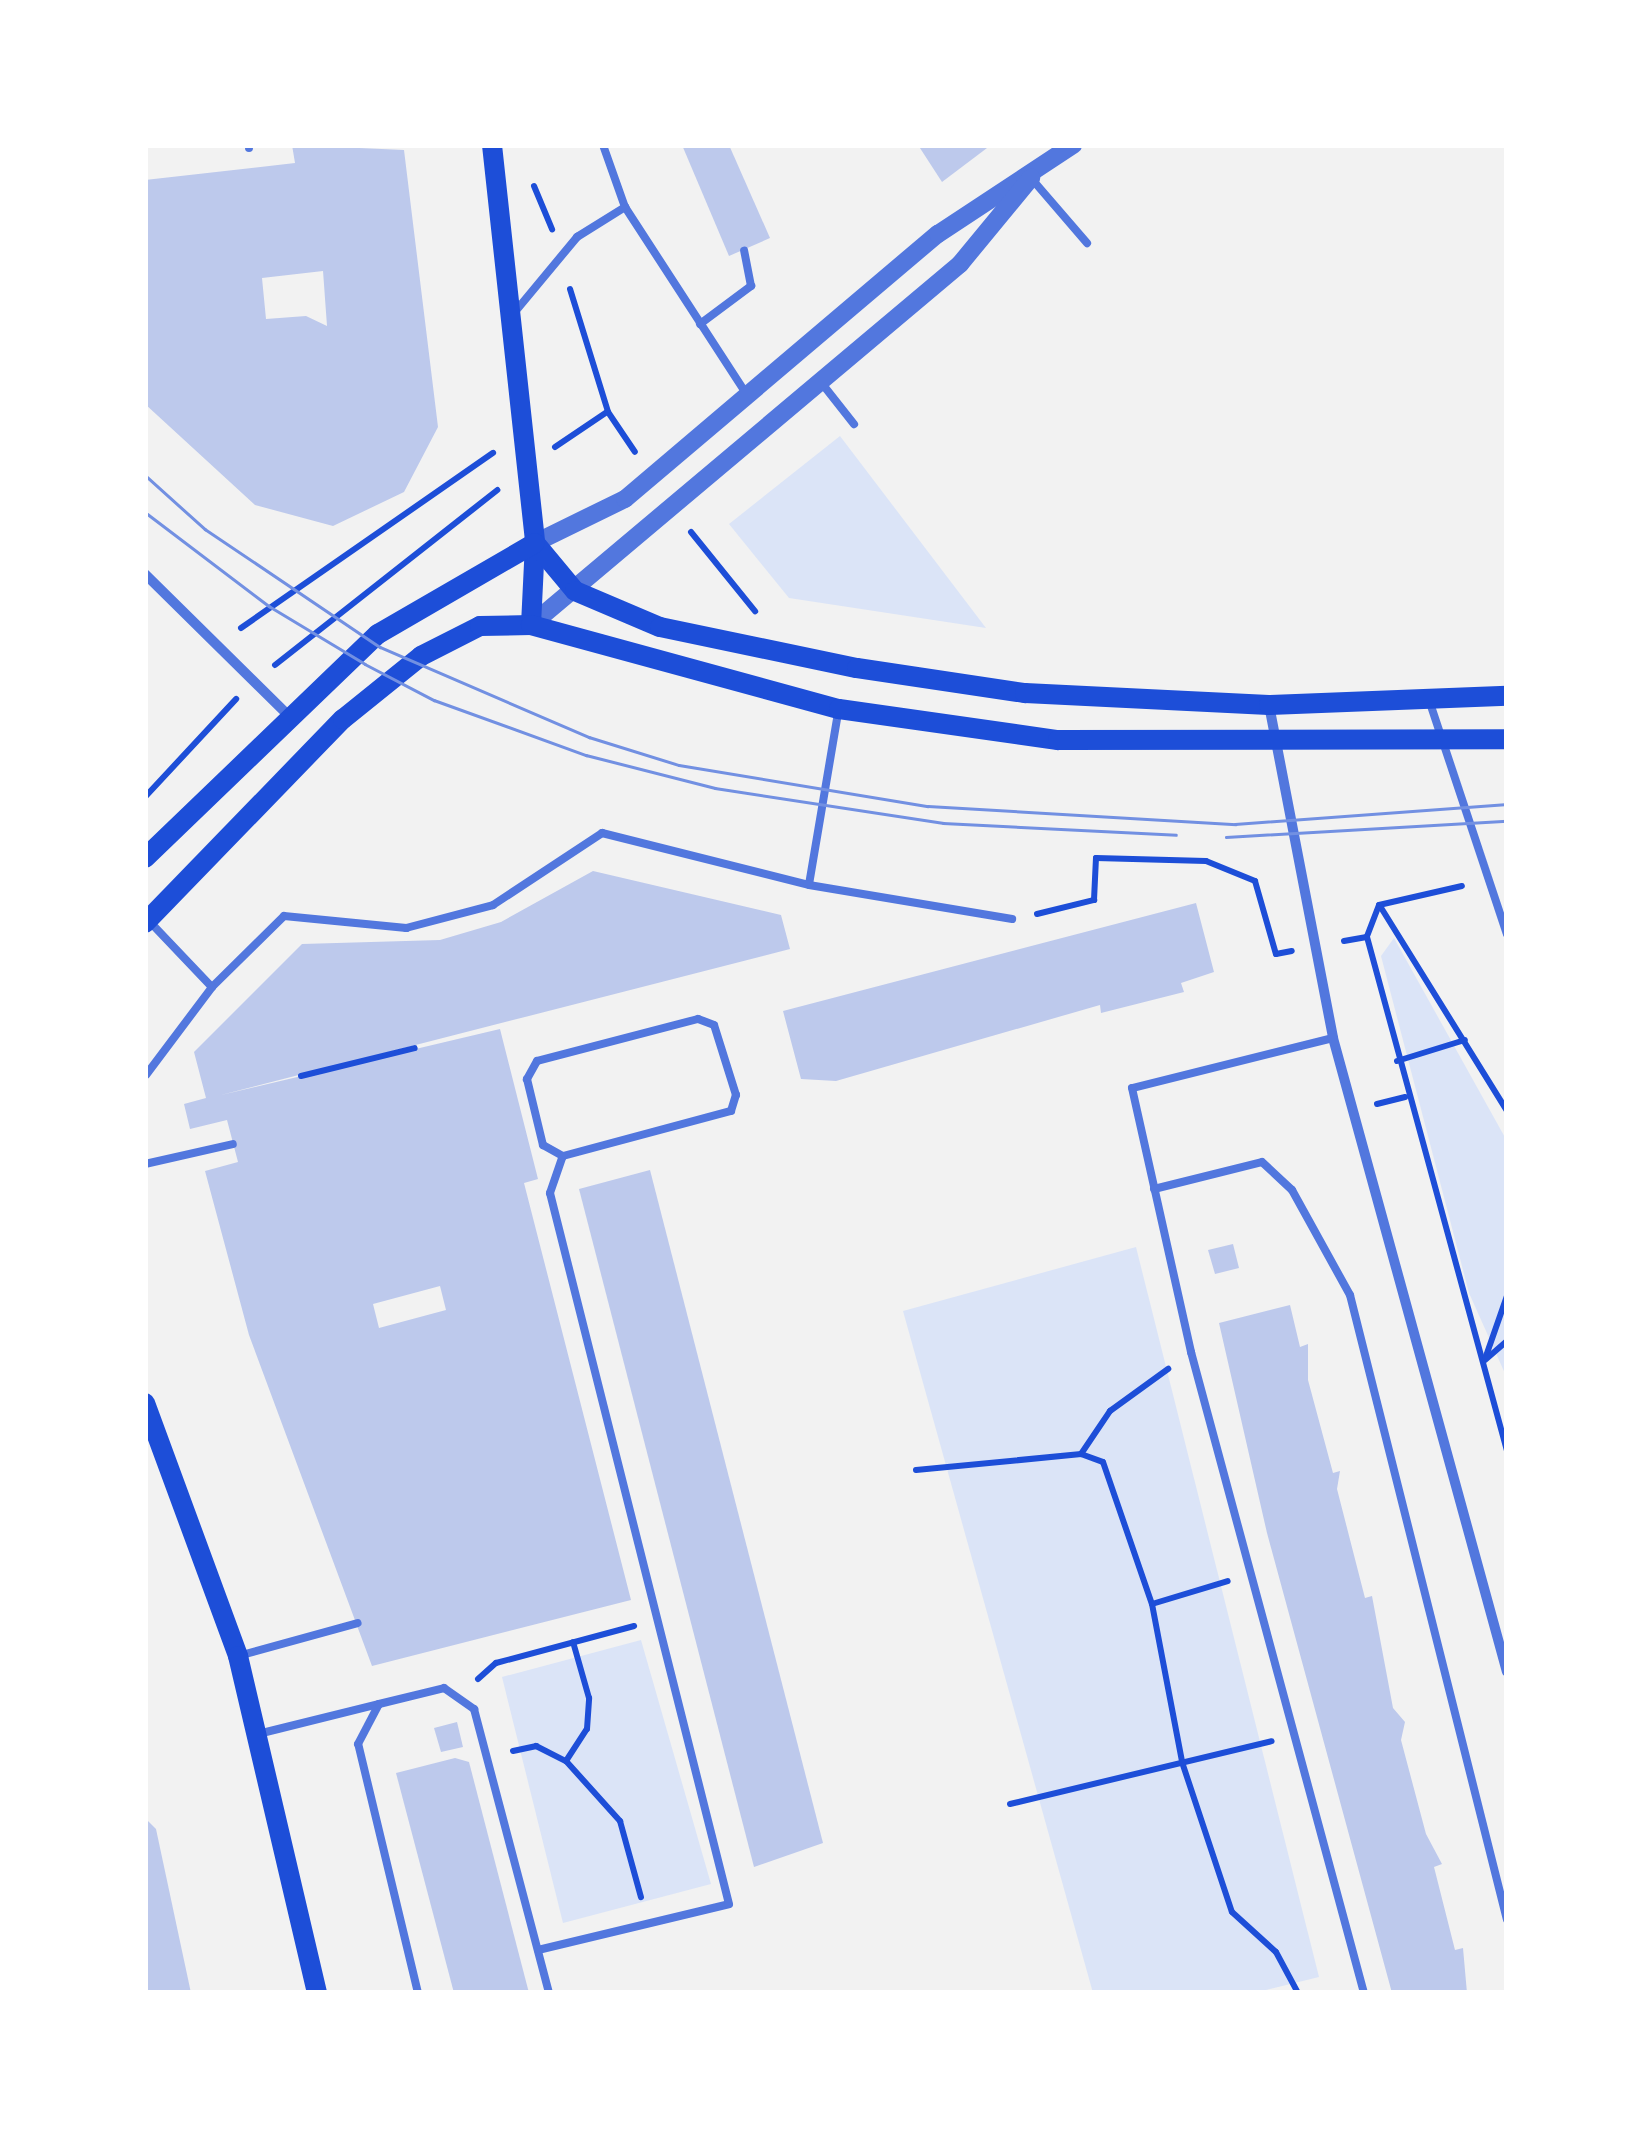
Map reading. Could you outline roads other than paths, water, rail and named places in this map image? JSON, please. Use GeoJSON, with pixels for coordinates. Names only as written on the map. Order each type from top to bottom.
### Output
{"type":"FeatureCollection","features":[{"type":"Feature","properties":{"kind":"main road"},"geometry":{"type":"LineString","coordinates":[[492,145],[508,320],[536,542],[531,625]]}},
{"type":"Feature","properties":{"kind":"main road"},"geometry":{"type":"LineString","coordinates":[[536,542],[575,591],[660,627],[857,668],[1025,693],[1269,705],[1507,696]]}},
{"type":"Feature","properties":{"kind":"main road"},"geometry":{"type":"LineString","coordinates":[[145,858],[378,634],[536,542]]}},
{"type":"Feature","properties":{"kind":"main road"},"geometry":{"type":"LineString","coordinates":[[147,922],[282,778],[421,656],[480,626],[531,625],[656,666],[839,709],[1058,740],[1275,746],[1444,744],[1507,739]]}},
{"type":"Feature","properties":{"kind":"main road"},"geometry":{"type":"LineString","coordinates":[[145,1403],[238,1656],[317,1993]]}},
{"type":"Feature","properties":{"kind":"street"},"geometry":{"type":"LineString","coordinates":[[536,542],[622,501],[745,392],[938,234],[1031,178],[1072,145]]}},
{"type":"Feature","properties":{"kind":"street"},"geometry":{"type":"LineString","coordinates":[[531,625],[673,510],[820,380],[960,264],[1031,178]]}},
{"type":"Feature","properties":{"kind":"street"},"geometry":{"type":"LineString","coordinates":[[145,574],[290,717]]}},
{"type":"Feature","properties":{"kind":"street"},"geometry":{"type":"LineString","coordinates":[[1269,705],[1312,947],[1333,1038],[1507,1672]]}},
{"type":"Feature","properties":{"kind":"lane"},"geometry":{"type":"LineString","coordinates":[[603,145],[625,207],[745,392]]}},
{"type":"Feature","properties":{"kind":"lane"},"geometry":{"type":"LineString","coordinates":[[1031,178],[1086,243]]}},
{"type":"Feature","properties":{"kind":"lane"},"geometry":{"type":"LineString","coordinates":[[508,320],[563,252],[625,207]]}},
{"type":"Feature","properties":{"kind":"lane"},"geometry":{"type":"LineString","coordinates":[[700,324],[750,286],[744,251]]}},
{"type":"Feature","properties":{"kind":"lane"},"geometry":{"type":"LineString","coordinates":[[820,380],[854,424]]}},
{"type":"Feature","properties":{"kind":"lane"},"geometry":{"type":"LineString","coordinates":[[1429,699],[1486,883],[1507,935]]}},
{"type":"Feature","properties":{"kind":"lane"},"geometry":{"type":"LineString","coordinates":[[809,885],[839,709]]}},
{"type":"Feature","properties":{"kind":"lane"},"geometry":{"type":"LineString","coordinates":[[146,1075],[212,987],[284,916],[406,928],[492,905],[602,832],[809,885],[1012,920]]}},
{"type":"Feature","properties":{"kind":"lane"},"geometry":{"type":"LineString","coordinates":[[147,922],[212,987]]}},
{"type":"Feature","properties":{"kind":"lane"},"geometry":{"type":"LineString","coordinates":[[698,1019],[714,1025],[736,1096],[731,1112],[563,1156],[543,1145],[526,1079],[537,1062],[698,1019]]}},
{"type":"Feature","properties":{"kind":"lane"},"geometry":{"type":"LineString","coordinates":[[1333,1038],[1132,1088],[1192,1352],[1364,1993]]}},
{"type":"Feature","properties":{"kind":"lane"},"geometry":{"type":"LineString","coordinates":[[145,1164],[233,1144]]}},
{"type":"Feature","properties":{"kind":"lane"},"geometry":{"type":"LineString","coordinates":[[538,1950],[729,1904],[550,1193],[563,1156]]}},
{"type":"Feature","properties":{"kind":"lane"},"geometry":{"type":"LineString","coordinates":[[1154,1189],[1262,1162],[1292,1190],[1350,1295],[1507,1920]]}},
{"type":"Feature","properties":{"kind":"lane"},"geometry":{"type":"LineString","coordinates":[[238,1656],[358,1624]]}},
{"type":"Feature","properties":{"kind":"lane"},"geometry":{"type":"LineString","coordinates":[[258,1734],[379,1704],[462,1693],[487,1756],[549,1993]]}},
{"type":"Feature","properties":{"kind":"lane"},"geometry":{"type":"LineString","coordinates":[[379,1704],[358,1744],[418,1993]]}},
{"type":"Feature","properties":{"kind":"tram line"},"geometry":{"type":"LineString","coordinates":[[145,475],[205,529],[380,647],[589,737],[679,765],[928,806],[1235,824],[1507,804]]}},
{"type":"Feature","properties":{"kind":"tram line"},"geometry":{"type":"LineString","coordinates":[[145,512],[269,606],[365,664],[434,700],[586,755],[715,788],[943,823],[1176,835]]}},
{"type":"Feature","properties":{"kind":"tram line"},"geometry":{"type":"LineString","coordinates":[[1226,837],[1507,821]]}}]}
